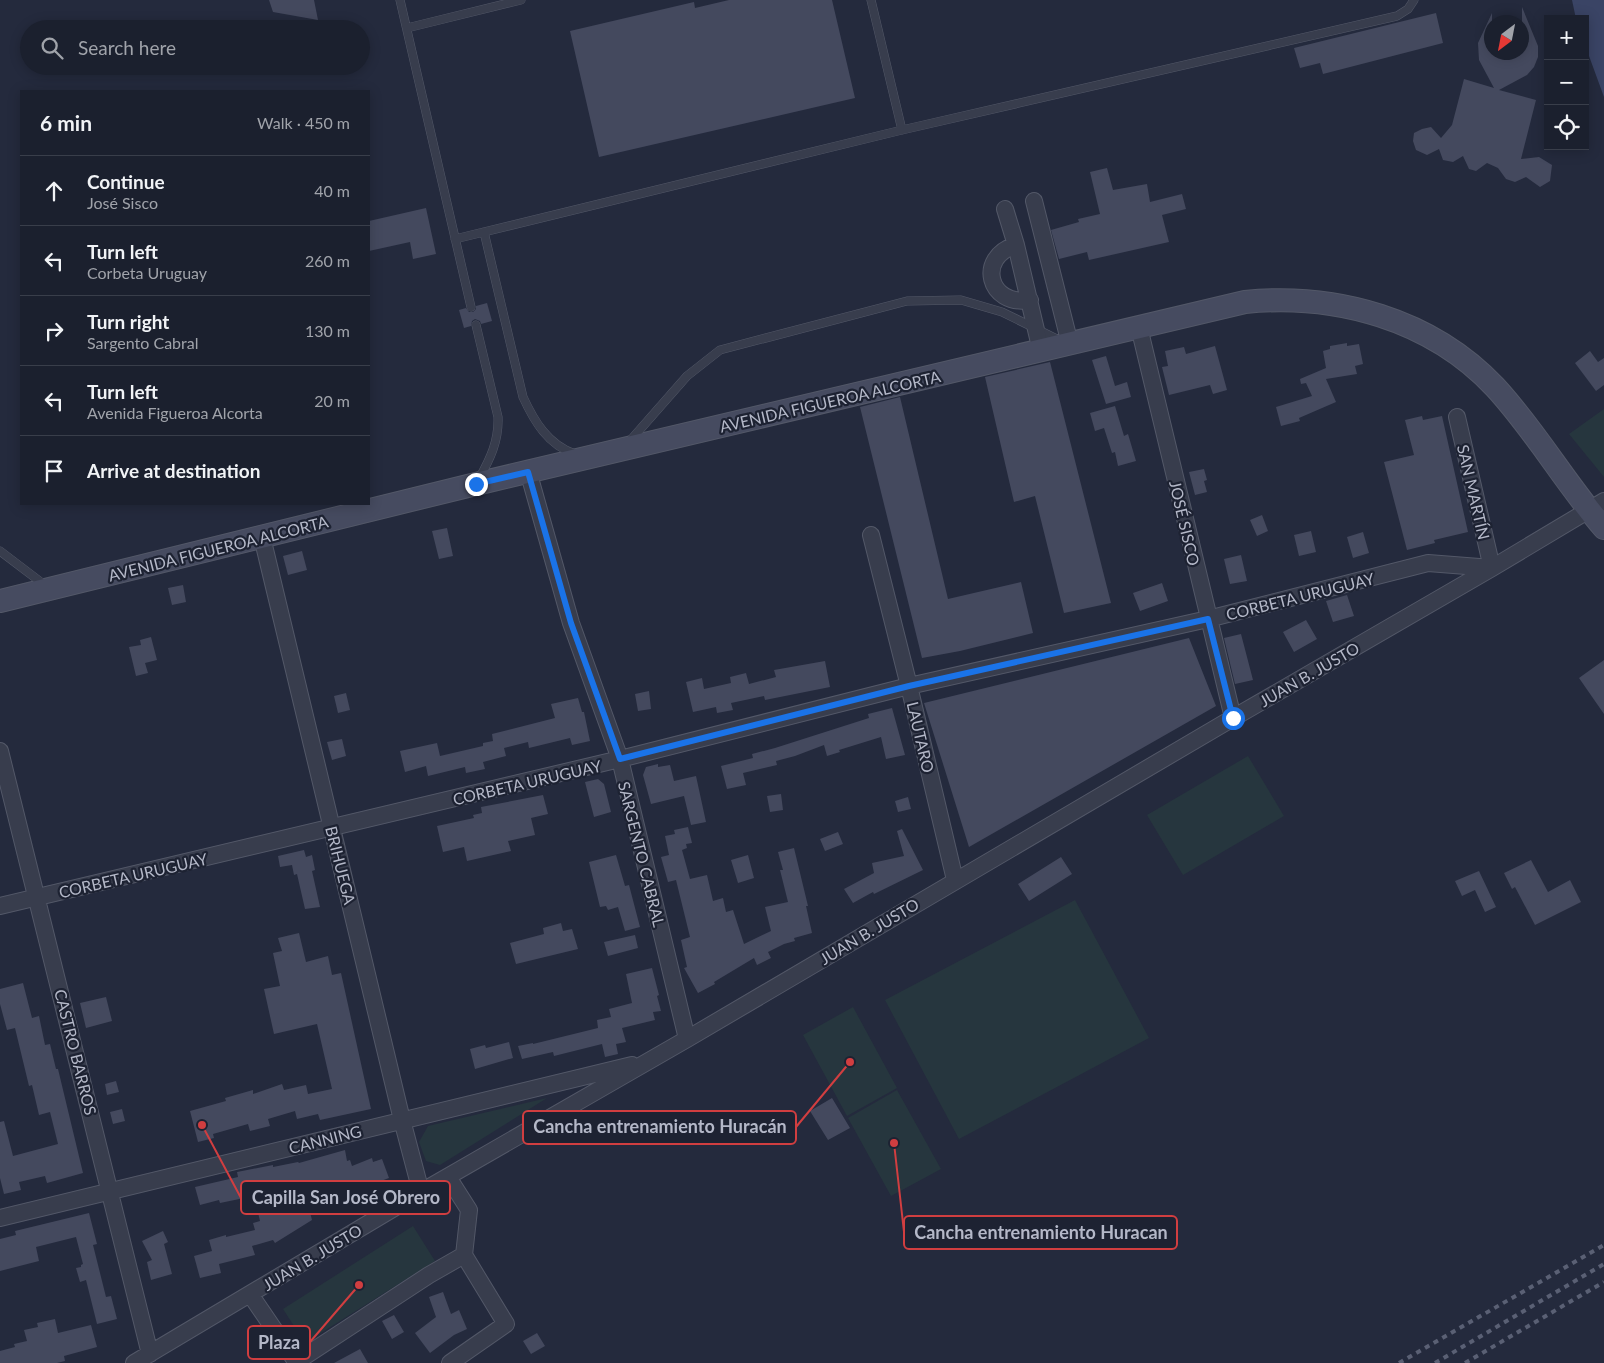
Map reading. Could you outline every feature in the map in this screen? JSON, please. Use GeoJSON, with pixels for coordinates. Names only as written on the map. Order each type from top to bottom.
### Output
{"type":"FeatureCollection","features":[{"type":"Feature","properties":{"kind":"main road","name":"AVENIDA FIGUEROA ALCORTA"},"geometry":{"type":"LineString","coordinates":[[0,602],[476,484],[622,450],[1039,340],[1069,344],[1245,302],[1269,300],[1318,302],[1372,312],[1405,324],[1453,351],[1475,367],[1496,388],[1596,505],[1604,528]]}},
{"type":"Feature","properties":{"kind":"street"},"geometry":{"type":"LineString","coordinates":[[1034,201],[1069,344]]}},
{"type":"Feature","properties":{"kind":"street"},"geometry":{"type":"LineString","coordinates":[[1005,209],[1016,245],[1039,340]]}},
{"type":"Feature","properties":{"kind":"street"},"geometry":{"type":"LineString","coordinates":[[1016,245],[1007,247],[999,253],[994,261],[992,280],[1002,296],[1020,302],[1030,300]]}},
{"type":"Feature","properties":{"kind":"street","name":"JOSÉ SISCO"},"geometry":{"type":"LineString","coordinates":[[1139,327],[1233,718]]}},
{"type":"Feature","properties":{"kind":"street","name":"SAN MARTÍN"},"geometry":{"type":"LineString","coordinates":[[1457,417],[1492,568]]}},
{"type":"Feature","properties":{"kind":"street","name":"SARGENTO CABRAL"},"geometry":{"type":"LineString","coordinates":[[528,472],[571,623],[620,759],[687,1039]]}},
{"type":"Feature","properties":{"kind":"street","name":"JUAN B. JUSTO"},"geometry":{"type":"LineString","coordinates":[[134,1363],[422,1192],[1492,568],[1596,505]]}},
{"type":"Feature","properties":{"kind":"street","name":"LAUTARO"},"geometry":{"type":"LineString","coordinates":[[871,536],[955,880]]}},
{"type":"Feature","properties":{"kind":"street","name":"BRIHUEGA"},"geometry":{"type":"LineString","coordinates":[[262,537],[402,1120],[422,1192]]}},
{"type":"Feature","properties":{"kind":"street","name":"CORBETA URUGUAY"},"geometry":{"type":"LineString","coordinates":[[0,906],[620,759],[909,686],[1208,619],[1428,563],[1492,568]]}},
{"type":"Feature","properties":{"kind":"street","name":"CASTRO BARROS"},"geometry":{"type":"LineString","coordinates":[[0,751],[150,1354]]}},
{"type":"Feature","properties":{"kind":"street","name":"CANNING"},"geometry":{"type":"LineString","coordinates":[[0,1218],[649,1060]]}},
{"type":"Feature","properties":{"kind":"street"},"geometry":{"type":"LineString","coordinates":[[448,1177],[469,1210],[464,1255],[506,1324],[450,1363]]}},
{"type":"Feature","properties":{"kind":"street"},"geometry":{"type":"LineString","coordinates":[[250,1294],[297,1363],[429,1275],[464,1255]]}},
{"type":"Feature","properties":{"kind":"lane"},"geometry":{"type":"LineString","coordinates":[[400,0],[471,307]]}},
{"type":"Feature","properties":{"kind":"lane"},"geometry":{"type":"LineString","coordinates":[[407,28],[521,0]]}},
{"type":"Feature","properties":{"kind":"lane"},"geometry":{"type":"LineString","coordinates":[[871,0],[902,130]]}},
{"type":"Feature","properties":{"kind":"lane"},"geometry":{"type":"LineString","coordinates":[[455,239],[902,130],[1397,16],[1408,9],[1414,0]]}},
{"type":"Feature","properties":{"kind":"lane"},"geometry":{"type":"LineString","coordinates":[[484,232],[526,404],[541,430],[554,443],[586,458]]}},
{"type":"Feature","properties":{"kind":"lane"},"geometry":{"type":"LineString","coordinates":[[622,450],[687,376],[720,350],[907,301],[961,300],[1002,312],[1039,340]]}},
{"type":"Feature","properties":{"kind":"lane"},"geometry":{"type":"LineString","coordinates":[[476,325],[498,418],[496,441],[490,458],[476,484]]}},
{"type":"Feature","properties":{"kind":"lane"},"geometry":{"type":"LineString","coordinates":[[0,551],[50,589]]}},
{"type":"Feature","properties":{"kind":"shaded area"},"geometry":{"type":"Polygon","coordinates":[[[1604,409],[1604,477],[1569,434],[1604,409]]]}},
{"type":"Feature","properties":{"kind":"shaded area"},"geometry":{"type":"Polygon","coordinates":[[[1248,756],[1284,816],[1183,875],[1147,815],[1248,756]]]}},
{"type":"Feature","properties":{"kind":"shaded area"},"geometry":{"type":"Polygon","coordinates":[[[1075,900],[1149,1038],[959,1139],[885,1000],[1075,900]]]}},
{"type":"Feature","properties":{"kind":"shaded area"},"geometry":{"type":"Polygon","coordinates":[[[853,1007],[897,1088],[847,1116],[803,1035],[853,1007]]]}},
{"type":"Feature","properties":{"kind":"shaded area"},"geometry":{"type":"Polygon","coordinates":[[[897,1090],[941,1169],[891,1196],[848,1118],[897,1090]]]}},
{"type":"Feature","properties":{"kind":"shaded area"},"geometry":{"type":"Polygon","coordinates":[[[547,1098],[440,1165],[426,1161],[419,1142],[428,1126],[547,1098]]]}},
{"type":"Feature","properties":{"kind":"shaded area"},"geometry":{"type":"Polygon","coordinates":[[[413,1226],[435,1261],[305,1343],[283,1309],[413,1226]]]}},
{"type":"Feature","properties":{"kind":"water"},"geometry":{"type":"Polygon","coordinates":[[[1572,0],[1604,0],[1604,97],[1589,56],[1589,15],[1575,15],[1572,0]]]}},
{"type":"Feature","properties":{"kind":"building"},"geometry":{"type":"Polygon","coordinates":[[[269,0],[314,0],[318,20],[273,12],[269,0]]]}},
{"type":"Feature","properties":{"kind":"building"},"geometry":{"type":"Polygon","coordinates":[[[729,0],[832,0],[855,98],[599,157],[570,31],[694,2],[695,8],[729,0]]]}},
{"type":"Feature","properties":{"kind":"building"},"geometry":{"type":"Polygon","coordinates":[[[1436,13],[1443,43],[1323,74],[1320,63],[1300,68],[1294,48],[1436,13]]]}},
{"type":"Feature","properties":{"kind":"building"},"geometry":{"type":"Polygon","coordinates":[[[1529,24],[1538,46],[1538,57],[1534,67],[1527,75],[1499,90],[1536,100],[1521,159],[1539,157],[1552,165],[1550,181],[1540,187],[1526,177],[1515,182],[1506,179],[1498,168],[1487,163],[1476,171],[1469,169],[1463,156],[1453,162],[1443,160],[1439,149],[1427,155],[1416,150],[1413,141],[1414,133],[1431,127],[1441,138],[1452,125],[1464,79],[1494,88],[1479,60],[1478,43],[1484,30],[1484,60],[1529,60],[1529,24]]]}},
{"type":"Feature","properties":{"kind":"building"},"geometry":{"type":"Polygon","coordinates":[[[1107,168],[1113,190],[1147,184],[1150,202],[1182,194],[1186,209],[1162,215],[1169,242],[1089,260],[1087,252],[1059,259],[1051,230],[1079,222],[1078,219],[1100,214],[1090,172],[1107,168]]]}},
{"type":"Feature","properties":{"kind":"building"},"geometry":{"type":"Polygon","coordinates":[[[426,208],[436,254],[413,259],[410,242],[370,251],[370,221],[426,208]]]}},
{"type":"Feature","properties":{"kind":"building"},"geometry":{"type":"Polygon","coordinates":[[[487,303],[492,321],[481,324],[480,321],[475,319],[472,321],[471,326],[464,328],[459,310],[466,308],[469,312],[473,312],[476,306],[487,303]]]}},
{"type":"Feature","properties":{"kind":"building"},"geometry":{"type":"Polygon","coordinates":[[[1347,343],[1347,346],[1359,344],[1363,364],[1355,366],[1357,374],[1326,379],[1336,402],[1299,418],[1300,421],[1281,426],[1276,407],[1312,396],[1306,383],[1301,384],[1300,379],[1326,368],[1323,351],[1330,349],[1330,346],[1347,343]]]}},
{"type":"Feature","properties":{"kind":"building"},"geometry":{"type":"Polygon","coordinates":[[[1215,346],[1227,390],[1213,394],[1210,385],[1169,395],[1162,367],[1168,366],[1165,351],[1184,347],[1186,354],[1215,346]]]}},
{"type":"Feature","properties":{"kind":"building"},"geometry":{"type":"Polygon","coordinates":[[[1590,351],[1598,362],[1604,358],[1604,385],[1596,391],[1575,363],[1590,351]]]}},
{"type":"Feature","properties":{"kind":"building"},"geometry":{"type":"Polygon","coordinates":[[[1106,356],[1115,386],[1127,382],[1131,397],[1106,404],[1092,360],[1106,356]]]}},
{"type":"Feature","properties":{"kind":"building"},"geometry":{"type":"Polygon","coordinates":[[[1050,362],[1111,603],[1064,613],[1035,496],[1014,502],[985,377],[1050,362]]]}},
{"type":"Feature","properties":{"kind":"building"},"geometry":{"type":"Polygon","coordinates":[[[900,397],[948,599],[1021,582],[1033,633],[960,651],[922,658],[860,407],[900,397]]]}},
{"type":"Feature","properties":{"kind":"building"},"geometry":{"type":"Polygon","coordinates":[[[1115,406],[1124,436],[1128,434],[1136,461],[1118,466],[1115,452],[1112,453],[1104,428],[1095,431],[1090,413],[1115,406]]]}},
{"type":"Feature","properties":{"kind":"building"},"geometry":{"type":"Polygon","coordinates":[[[1422,416],[1423,420],[1442,416],[1468,532],[1434,540],[1435,543],[1407,550],[1384,462],[1414,455],[1405,420],[1422,416]]]}},
{"type":"Feature","properties":{"kind":"building"},"geometry":{"type":"Polygon","coordinates":[[[1204,469],[1207,480],[1204,481],[1207,492],[1195,495],[1189,472],[1204,469]]]}},
{"type":"Feature","properties":{"kind":"building"},"geometry":{"type":"Polygon","coordinates":[[[1262,515],[1268,531],[1257,536],[1250,520],[1262,515]]]}},
{"type":"Feature","properties":{"kind":"building"},"geometry":{"type":"Polygon","coordinates":[[[447,528],[453,556],[439,559],[432,531],[447,528]]]}},
{"type":"Feature","properties":{"kind":"building"},"geometry":{"type":"Polygon","coordinates":[[[1311,531],[1316,552],[1299,556],[1294,535],[1311,531]]]}},
{"type":"Feature","properties":{"kind":"building"},"geometry":{"type":"Polygon","coordinates":[[[1363,532],[1369,553],[1353,558],[1347,537],[1363,532]]]}},
{"type":"Feature","properties":{"kind":"building"},"geometry":{"type":"Polygon","coordinates":[[[302,551],[307,570],[288,575],[283,556],[302,551]]]}},
{"type":"Feature","properties":{"kind":"building"},"geometry":{"type":"Polygon","coordinates":[[[1241,555],[1247,581],[1230,584],[1224,559],[1241,555]]]}},
{"type":"Feature","properties":{"kind":"building"},"geometry":{"type":"Polygon","coordinates":[[[1162,583],[1168,601],[1140,611],[1133,593],[1162,583]]]}},
{"type":"Feature","properties":{"kind":"building"},"geometry":{"type":"Polygon","coordinates":[[[183,585],[186,602],[172,605],[168,588],[183,585]]]}},
{"type":"Feature","properties":{"kind":"building"},"geometry":{"type":"Polygon","coordinates":[[[1347,595],[1354,616],[1333,622],[1326,601],[1347,595]]]}},
{"type":"Feature","properties":{"kind":"building"},"geometry":{"type":"Polygon","coordinates":[[[1306,620],[1317,639],[1294,652],[1283,632],[1306,620]]]}},
{"type":"Feature","properties":{"kind":"building"},"geometry":{"type":"Polygon","coordinates":[[[1241,634],[1253,680],[1235,684],[1224,638],[1241,634]]]}},
{"type":"Feature","properties":{"kind":"building"},"geometry":{"type":"Polygon","coordinates":[[[151,637],[157,660],[145,663],[148,673],[136,676],[129,647],[141,645],[140,640],[151,637]]]}},
{"type":"Feature","properties":{"kind":"building"},"geometry":{"type":"Polygon","coordinates":[[[1189,638],[1216,706],[969,847],[924,703],[1189,638]]]}},
{"type":"Feature","properties":{"kind":"building"},"geometry":{"type":"Polygon","coordinates":[[[1604,660],[1604,714],[1579,678],[1604,660]]]}},
{"type":"Feature","properties":{"kind":"building"},"geometry":{"type":"Polygon","coordinates":[[[825,661],[830,687],[765,700],[764,696],[731,703],[733,710],[717,713],[716,707],[693,712],[686,682],[702,678],[704,689],[731,683],[730,677],[746,673],[749,684],[776,677],[774,670],[825,661]]]}},
{"type":"Feature","properties":{"kind":"building"},"geometry":{"type":"Polygon","coordinates":[[[649,691],[651,709],[638,711],[635,694],[649,691]]]}},
{"type":"Feature","properties":{"kind":"building"},"geometry":{"type":"Polygon","coordinates":[[[346,693],[350,710],[338,713],[334,696],[346,693]]]}},
{"type":"Feature","properties":{"kind":"building"},"geometry":{"type":"Polygon","coordinates":[[[578,698],[582,712],[584,712],[590,741],[572,745],[570,738],[529,748],[528,742],[504,748],[506,756],[483,762],[485,769],[466,773],[465,767],[428,776],[426,766],[405,772],[400,751],[437,743],[440,756],[483,746],[483,743],[493,741],[492,734],[555,718],[551,704],[578,698]]]}},
{"type":"Feature","properties":{"kind":"building"},"geometry":{"type":"Polygon","coordinates":[[[892,708],[905,755],[886,759],[881,737],[839,750],[840,752],[827,756],[824,745],[776,761],[777,765],[743,773],[746,785],[727,789],[721,766],[753,758],[752,754],[869,718],[868,714],[892,708]]]}},
{"type":"Feature","properties":{"kind":"building"},"geometry":{"type":"Polygon","coordinates":[[[342,739],[346,756],[332,760],[327,742],[342,739]]]}},
{"type":"Feature","properties":{"kind":"building"},"geometry":{"type":"Polygon","coordinates":[[[658,764],[658,767],[670,765],[674,781],[696,776],[706,822],[691,825],[684,796],[651,804],[643,775],[646,767],[658,764]]]}},
{"type":"Feature","properties":{"kind":"building"},"geometry":{"type":"Polygon","coordinates":[[[598,779],[604,784],[611,812],[594,817],[585,782],[598,779]]]}},
{"type":"Feature","properties":{"kind":"building"},"geometry":{"type":"Polygon","coordinates":[[[781,794],[783,810],[770,812],[767,796],[781,794]]]}},
{"type":"Feature","properties":{"kind":"building"},"geometry":{"type":"Polygon","coordinates":[[[543,795],[548,814],[531,818],[535,835],[508,841],[511,851],[467,861],[464,847],[443,852],[437,826],[474,818],[473,815],[482,813],[481,807],[543,795]]]}},
{"type":"Feature","properties":{"kind":"building"},"geometry":{"type":"Polygon","coordinates":[[[908,797],[911,809],[898,812],[895,801],[908,797]]]}},
{"type":"Feature","properties":{"kind":"building"},"geometry":{"type":"Polygon","coordinates":[[[688,827],[692,843],[686,844],[687,848],[682,850],[690,879],[707,875],[713,901],[723,898],[726,912],[733,910],[744,944],[771,931],[765,907],[788,902],[780,870],[783,870],[778,852],[794,848],[808,906],[806,906],[812,933],[794,938],[795,941],[768,952],[771,958],[757,965],[754,958],[698,993],[684,968],[687,967],[681,940],[690,937],[676,880],[668,882],[661,857],[669,855],[665,836],[675,834],[674,830],[688,827]]]}},
{"type":"Feature","properties":{"kind":"building"},"geometry":{"type":"Polygon","coordinates":[[[902,829],[923,870],[853,903],[844,889],[874,873],[872,863],[904,856],[897,831],[902,829]]]}},
{"type":"Feature","properties":{"kind":"building"},"geometry":{"type":"Polygon","coordinates":[[[838,832],[843,844],[825,851],[820,839],[838,832]]]}},
{"type":"Feature","properties":{"kind":"building"},"geometry":{"type":"Polygon","coordinates":[[[304,850],[306,857],[312,855],[315,870],[312,871],[320,907],[305,909],[297,874],[294,875],[292,865],[280,867],[278,856],[304,850]]]}},
{"type":"Feature","properties":{"kind":"building"},"geometry":{"type":"Polygon","coordinates":[[[616,855],[625,886],[629,885],[640,927],[625,931],[618,907],[608,910],[606,906],[600,907],[589,862],[616,855]]]}},
{"type":"Feature","properties":{"kind":"building"},"geometry":{"type":"Polygon","coordinates":[[[748,855],[754,878],[738,883],[731,860],[748,855]]]}},
{"type":"Feature","properties":{"kind":"building"},"geometry":{"type":"Polygon","coordinates":[[[1061,857],[1072,874],[1029,901],[1018,884],[1061,857]]]}},
{"type":"Feature","properties":{"kind":"building"},"geometry":{"type":"Polygon","coordinates":[[[1531,860],[1548,892],[1570,880],[1581,902],[1535,925],[1515,887],[1512,889],[1504,873],[1531,860]]]}},
{"type":"Feature","properties":{"kind":"building"},"geometry":{"type":"Polygon","coordinates":[[[1479,871],[1496,907],[1485,912],[1475,890],[1462,896],[1455,881],[1479,871]]]}},
{"type":"Feature","properties":{"kind":"building"},"geometry":{"type":"Polygon","coordinates":[[[561,923],[563,931],[572,929],[578,949],[516,964],[510,943],[544,934],[543,928],[561,923]]]}},
{"type":"Feature","properties":{"kind":"building"},"geometry":{"type":"Polygon","coordinates":[[[299,933],[306,962],[328,956],[332,975],[341,973],[371,1109],[320,1120],[318,1114],[297,1119],[295,1111],[268,1119],[270,1126],[250,1131],[248,1124],[213,1134],[214,1138],[198,1142],[190,1111],[226,1101],[225,1098],[253,1090],[253,1094],[282,1084],[284,1090],[306,1085],[308,1094],[332,1089],[317,1024],[274,1034],[264,989],[280,986],[273,953],[282,951],[278,938],[299,933]]]}},
{"type":"Feature","properties":{"kind":"building"},"geometry":{"type":"Polygon","coordinates":[[[635,935],[638,948],[608,956],[604,942],[635,935]]]}},
{"type":"Feature","properties":{"kind":"building"},"geometry":{"type":"Polygon","coordinates":[[[652,968],[661,1011],[653,1012],[655,1020],[622,1028],[626,1042],[616,1044],[618,1054],[605,1057],[602,1044],[554,1056],[553,1052],[522,1059],[518,1046],[598,1028],[597,1020],[611,1017],[609,1009],[632,1003],[626,974],[652,968]]]}},
{"type":"Feature","properties":{"kind":"building"},"geometry":{"type":"Polygon","coordinates":[[[23,983],[32,1018],[39,1016],[45,1045],[50,1044],[56,1069],[58,1069],[83,1173],[47,1183],[45,1176],[19,1182],[21,1190],[4,1194],[0,1178],[0,1122],[4,1121],[13,1156],[58,1144],[50,1112],[39,1115],[32,1085],[29,1086],[15,1028],[7,1030],[0,1004],[0,989],[23,983]]]}},
{"type":"Feature","properties":{"kind":"building"},"geometry":{"type":"Polygon","coordinates":[[[106,997],[112,1021],[86,1028],[80,1003],[106,997]]]}},
{"type":"Feature","properties":{"kind":"building"},"geometry":{"type":"Polygon","coordinates":[[[509,1042],[513,1058],[475,1069],[470,1049],[485,1045],[486,1048],[509,1042]]]}},
{"type":"Feature","properties":{"kind":"building"},"geometry":{"type":"Polygon","coordinates":[[[116,1081],[119,1092],[107,1095],[105,1084],[116,1081]]]}},
{"type":"Feature","properties":{"kind":"building"},"geometry":{"type":"Polygon","coordinates":[[[832,1098],[850,1128],[828,1140],[810,1111],[832,1098]]]}},
{"type":"Feature","properties":{"kind":"building"},"geometry":{"type":"Polygon","coordinates":[[[122,1109],[125,1121],[113,1124],[110,1112],[122,1109]]]}},
{"type":"Feature","properties":{"kind":"building"},"geometry":{"type":"Polygon","coordinates":[[[345,1150],[347,1161],[350,1160],[352,1166],[372,1158],[373,1162],[382,1159],[389,1178],[362,1188],[361,1186],[307,1201],[312,1220],[275,1243],[273,1240],[252,1246],[255,1255],[219,1264],[221,1273],[200,1278],[194,1256],[212,1251],[209,1240],[255,1230],[253,1223],[260,1221],[254,1196],[220,1203],[219,1200],[200,1205],[195,1187],[238,1177],[237,1172],[273,1165],[273,1167],[299,1163],[345,1150]]]}},
{"type":"Feature","properties":{"kind":"building"},"geometry":{"type":"Polygon","coordinates":[[[89,1213],[97,1244],[93,1245],[106,1297],[111,1296],[117,1319],[97,1324],[86,1280],[80,1282],[76,1268],[81,1267],[83,1264],[76,1237],[36,1247],[39,1261],[0,1271],[0,1239],[16,1235],[15,1231],[89,1213]]]}},
{"type":"Feature","properties":{"kind":"building"},"geometry":{"type":"Polygon","coordinates":[[[163,1231],[168,1242],[164,1244],[172,1274],[151,1280],[147,1262],[152,1260],[142,1241],[163,1231]]]}},
{"type":"Feature","properties":{"kind":"building"},"geometry":{"type":"Polygon","coordinates":[[[443,1292],[451,1314],[459,1310],[467,1329],[454,1335],[430,1353],[415,1333],[436,1317],[429,1297],[443,1292]]]}},
{"type":"Feature","properties":{"kind":"building"},"geometry":{"type":"Polygon","coordinates":[[[394,1315],[404,1332],[392,1339],[382,1321],[394,1315]]]}},
{"type":"Feature","properties":{"kind":"building"},"geometry":{"type":"Polygon","coordinates":[[[55,1319],[58,1333],[91,1325],[97,1347],[64,1356],[65,1361],[57,1363],[0,1363],[0,1351],[15,1347],[14,1344],[27,1341],[24,1330],[38,1327],[37,1323],[55,1319]]]}},
{"type":"Feature","properties":{"kind":"building"},"geometry":{"type":"Polygon","coordinates":[[[537,1333],[545,1346],[531,1354],[523,1341],[537,1333]]]}},
{"type":"Feature","properties":{"kind":"building"},"geometry":{"type":"Polygon","coordinates":[[[360,1349],[368,1363],[334,1363],[360,1349]]]}},
{"type":"Feature","properties":{"kind":"railway"},"geometry":{"type":"LineString","coordinates":[[1399,1363],[1604,1245]]}},
{"type":"Feature","properties":{"kind":"railway"},"geometry":{"type":"LineString","coordinates":[[1435,1363],[1604,1264]]}},
{"type":"Feature","properties":{"kind":"railway"},"geometry":{"type":"LineString","coordinates":[[1465,1363],[1604,1282]]}},
{"type":"Feature","properties":{"kind":"place","name":"Cancha entrenamiento Huracán"},"geometry":{"type":"Point","coordinates":[850,1062]}},
{"type":"Feature","properties":{"kind":"place","name":"Capilla San José Obrero"},"geometry":{"type":"Point","coordinates":[202,1125]}},
{"type":"Feature","properties":{"kind":"place","name":"Cancha entrenamiento Huracan"},"geometry":{"type":"Point","coordinates":[894,1143]}},
{"type":"Feature","properties":{"kind":"place","name":"Plaza"},"geometry":{"type":"Point","coordinates":[359,1285]}},
{"type":"Feature","properties":{"kind":"route"},"geometry":{"type":"LineString","coordinates":[[476,484],[528,472],[571,623],[620,759],[909,686],[1208,619],[1233,718]]}}]}
